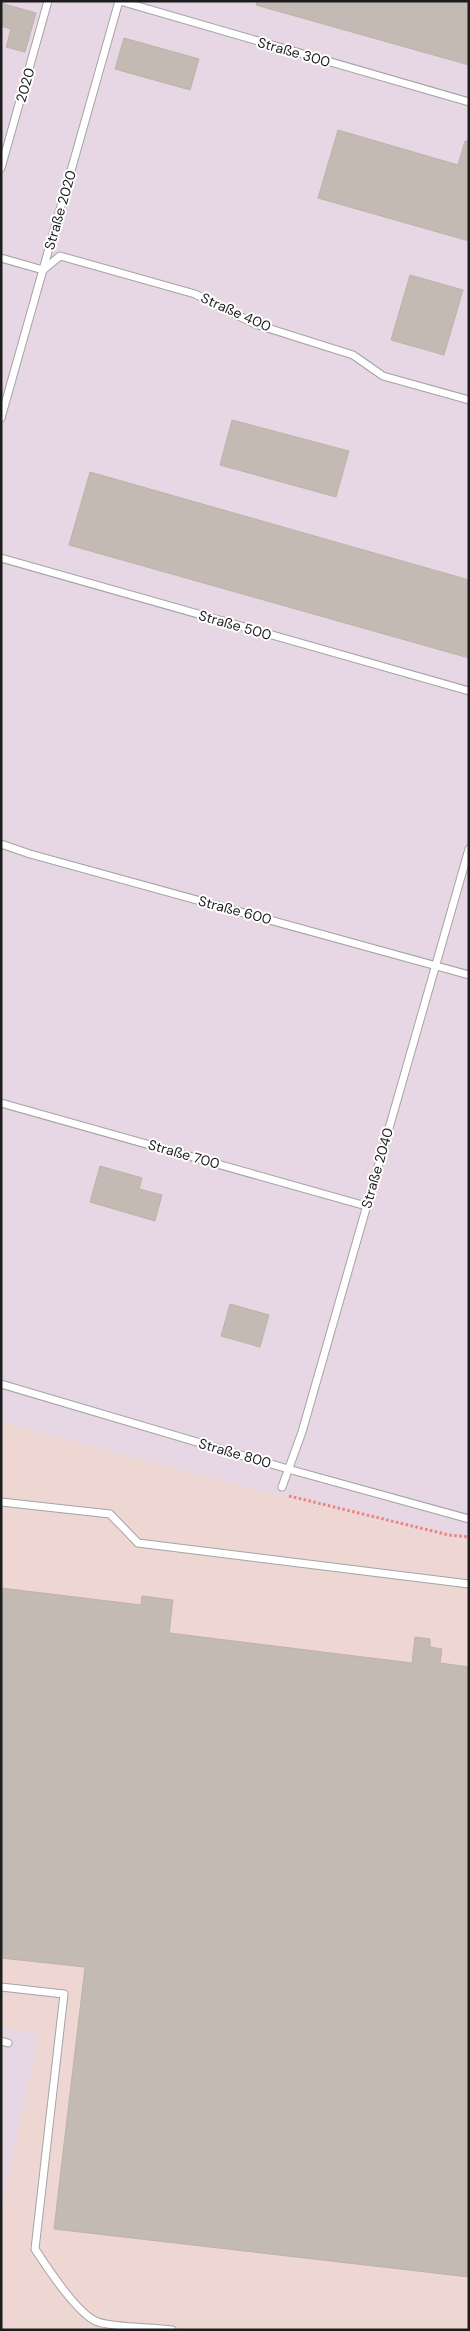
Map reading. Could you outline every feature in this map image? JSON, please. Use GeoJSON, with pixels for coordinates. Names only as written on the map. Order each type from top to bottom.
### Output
{"type":"FeatureCollection","features":[{"type":"Feature","properties":{"kind":"lane","name":"2020"},"geometry":{"type":"LineString","coordinates":[[1,168],[48,1]]}},
{"type":"Feature","properties":{"kind":"lane","name":"Straße 300"},"geometry":{"type":"LineString","coordinates":[[120,1],[469,102]]}},
{"type":"Feature","properties":{"kind":"lane","name":"Straße 2020"},"geometry":{"type":"LineString","coordinates":[[1,418],[120,1]]}},
{"type":"Feature","properties":{"kind":"lane","name":"Straße 400"},"geometry":{"type":"LineString","coordinates":[[43,270],[60,256],[195,294],[255,324],[353,355],[383,376],[469,400]]}},
{"type":"Feature","properties":{"kind":"lane"},"geometry":{"type":"LineString","coordinates":[[1,258],[43,270]]}},
{"type":"Feature","properties":{"kind":"lane","name":"Straße 500"},"geometry":{"type":"LineString","coordinates":[[1,558],[469,691]]}},
{"type":"Feature","properties":{"kind":"lane","name":"Straße 600"},"geometry":{"type":"LineString","coordinates":[[1,844],[469,975]]}},
{"type":"Feature","properties":{"kind":"lane","name":"Straße 2040"},"geometry":{"type":"LineString","coordinates":[[282,1487],[302,1432],[469,849]]}},
{"type":"Feature","properties":{"kind":"lane","name":"Straße 700"},"geometry":{"type":"LineString","coordinates":[[1,1103],[366,1206]]}},
{"type":"Feature","properties":{"kind":"lane","name":"Straße 800"},"geometry":{"type":"LineString","coordinates":[[1,1384],[288,1469],[469,1519]]}},
{"type":"Feature","properties":{"kind":"lane"},"geometry":{"type":"LineString","coordinates":[[1,1502],[110,1514],[138,1543],[469,1584]]}},
{"type":"Feature","properties":{"kind":"lane"},"geometry":{"type":"LineString","coordinates":[[1,1987],[64,1994],[35,2249],[47,2268],[86,2316],[98,2322],[172,2330]]}},
{"type":"Feature","properties":{"kind":"path"},"geometry":{"type":"LineString","coordinates":[[282,1487],[280,1493],[449,1535],[469,1537]]}},
{"type":"Feature","properties":{"kind":"shaded area"},"geometry":{"type":"Polygon","coordinates":[[[1,1],[469,1],[469,1541],[443,1537],[277,1495],[1,1422],[1,1]]]}},
{"type":"Feature","properties":{"kind":"shaded area"},"geometry":{"type":"Polygon","coordinates":[[[1,1422],[277,1495],[443,1537],[469,1541],[469,2330],[1,2330],[1,2210],[39,2036],[1,2025],[1,1422]]]}},
{"type":"Feature","properties":{"kind":"shaded area"},"geometry":{"type":"Polygon","coordinates":[[[1,2025],[39,2036],[1,2210],[1,2025]]]}},
{"type":"Feature","properties":{"kind":"building"},"geometry":{"type":"Polygon","coordinates":[[[257,1],[469,1],[469,65],[256,5],[257,1]]]}},
{"type":"Feature","properties":{"kind":"building"},"geometry":{"type":"Polygon","coordinates":[[[1,3],[36,13],[25,52],[6,47],[11,29],[1,26],[1,3]]]}},
{"type":"Feature","properties":{"kind":"building"},"geometry":{"type":"Polygon","coordinates":[[[124,38],[199,59],[190,90],[115,69],[124,38]]]}},
{"type":"Feature","properties":{"kind":"building"},"geometry":{"type":"Polygon","coordinates":[[[338,130],[458,165],[465,141],[469,141],[469,241],[318,198],[338,130]]]}},
{"type":"Feature","properties":{"kind":"building"},"geometry":{"type":"Polygon","coordinates":[[[410,275],[463,290],[444,355],[391,340],[410,275]]]}},
{"type":"Feature","properties":{"kind":"building"},"geometry":{"type":"Polygon","coordinates":[[[232,420],[349,451],[336,497],[220,465],[232,420]]]}},
{"type":"Feature","properties":{"kind":"building"},"geometry":{"type":"Polygon","coordinates":[[[90,472],[469,580],[469,658],[69,545],[90,472]]]}},
{"type":"Feature","properties":{"kind":"building"},"geometry":{"type":"Polygon","coordinates":[[[100,1166],[142,1178],[139,1189],[162,1195],[155,1221],[90,1202],[100,1166]]]}},
{"type":"Feature","properties":{"kind":"building"},"geometry":{"type":"Polygon","coordinates":[[[230,1304],[269,1315],[260,1347],[221,1336],[230,1304]]]}},
{"type":"Feature","properties":{"kind":"building"},"geometry":{"type":"Polygon","coordinates":[[[1,1588],[141,1605],[142,1596],[173,1600],[169,1633],[412,1663],[415,1637],[430,1639],[430,1647],[442,1649],[440,1663],[469,1667],[469,2277],[54,2229],[85,1967],[1,1958],[1,1588]]]}}]}
